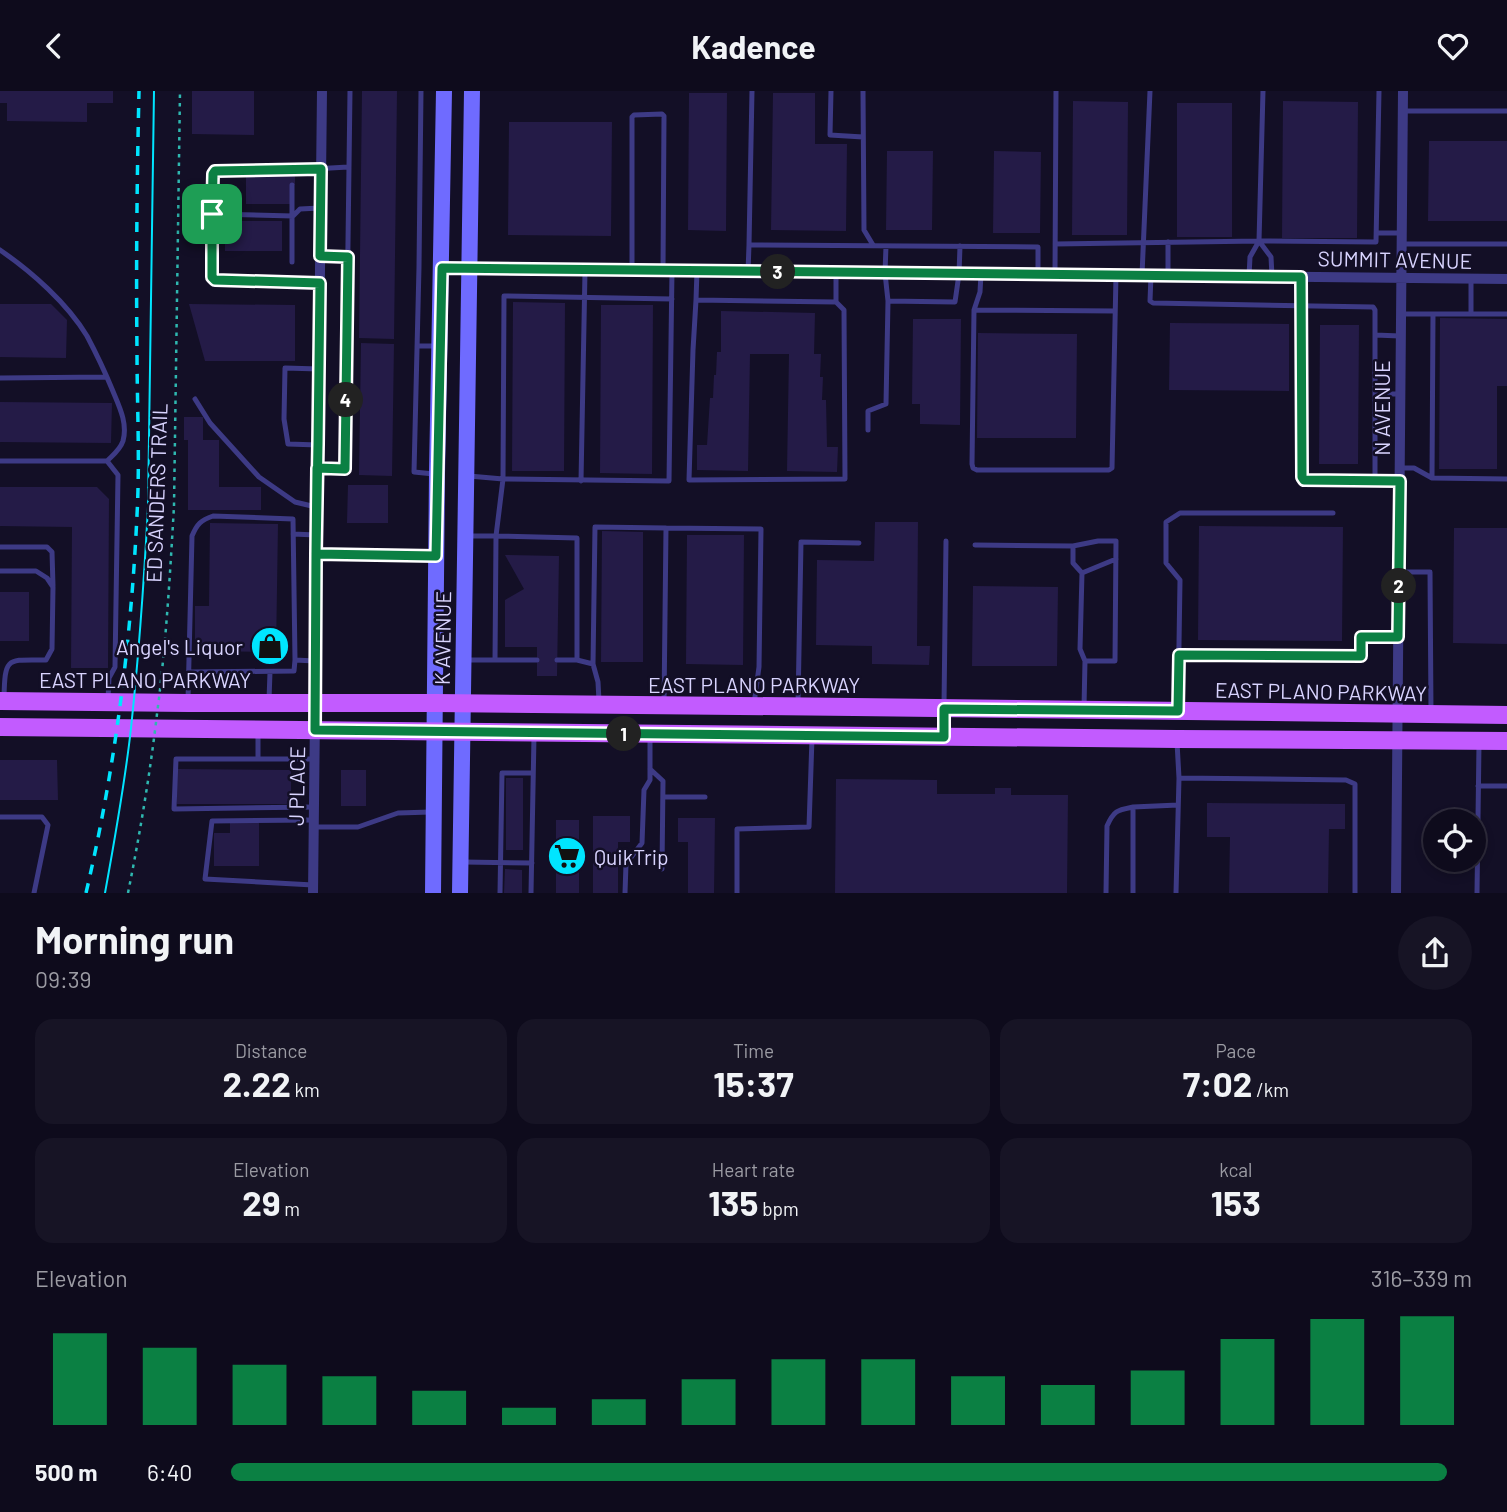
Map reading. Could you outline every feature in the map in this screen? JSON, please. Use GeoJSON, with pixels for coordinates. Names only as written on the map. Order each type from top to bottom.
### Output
{"type":"FeatureCollection","features":[{"type":"Feature","properties":{"kind":"main road","name":"K AVENUE"},"geometry":{"type":"LineString","coordinates":[[433,893],[444,91]]}},
{"type":"Feature","properties":{"kind":"main road","name":"K AVENUE"},"geometry":{"type":"LineString","coordinates":[[460,893],[472,91]]}},
{"type":"Feature","properties":{"kind":"main road"},"geometry":{"type":"LineString","coordinates":[[437,474],[466,475]]}},
{"type":"Feature","properties":{"kind":"main road"},"geometry":{"type":"LineString","coordinates":[[2,701],[2,727],[1507,741]]}},
{"type":"Feature","properties":{"kind":"main road","name":"EAST PLANO PARKWAY"},"geometry":{"type":"LineString","coordinates":[[2,701],[1507,715]]}},
{"type":"Feature","properties":{"kind":"main road"},"geometry":{"type":"LineString","coordinates":[[650,734],[664,706]]}},
{"type":"Feature","properties":{"kind":"main road"},"geometry":{"type":"LineString","coordinates":[[798,707],[813,734]]}},
{"type":"Feature","properties":{"kind":"main road"},"geometry":{"type":"LineString","coordinates":[[944,709],[944,737]]}},
{"type":"Feature","properties":{"kind":"main road"},"geometry":{"type":"LineString","coordinates":[[1177,739],[1178,711]]}},
{"type":"Feature","properties":{"kind":"street","name":"J PLACE"},"geometry":{"type":"LineString","coordinates":[[313,889],[322,91]]}},
{"type":"Feature","properties":{"kind":"street","name":"N AVENUE"},"geometry":{"type":"LineString","coordinates":[[1396,893],[1403,91]]}},
{"type":"Feature","properties":{"kind":"street","name":"SUMMIT AVENUE"},"geometry":{"type":"LineString","coordinates":[[442,268],[1507,279]]}},
{"type":"Feature","properties":{"kind":"lane"},"geometry":{"type":"LineString","coordinates":[[317,468],[345,469],[350,91]]}},
{"type":"Feature","properties":{"kind":"lane"},"geometry":{"type":"LineString","coordinates":[[421,91],[414,472],[437,474]]}},
{"type":"Feature","properties":{"kind":"lane"},"geometry":{"type":"LineString","coordinates":[[748,272],[752,91]]}},
{"type":"Feature","properties":{"kind":"lane"},"geometry":{"type":"LineString","coordinates":[[831,91],[830,135],[863,137]]}},
{"type":"Feature","properties":{"kind":"lane"},"geometry":{"type":"LineString","coordinates":[[863,91],[863,230],[873,245]]}},
{"type":"Feature","properties":{"kind":"lane"},"geometry":{"type":"LineString","coordinates":[[1056,91],[1056,275]]}},
{"type":"Feature","properties":{"kind":"lane"},"geometry":{"type":"LineString","coordinates":[[1150,91],[1144,242],[1150,300],[1153,303],[1373,306],[1375,481]]}},
{"type":"Feature","properties":{"kind":"lane"},"geometry":{"type":"LineString","coordinates":[[1250,276],[1250,257],[1259,241],[1263,91]]}},
{"type":"Feature","properties":{"kind":"lane"},"geometry":{"type":"LineString","coordinates":[[1055,244],[1376,242],[1379,91]]}},
{"type":"Feature","properties":{"kind":"lane"},"geometry":{"type":"LineString","coordinates":[[1403,111],[1507,111]]}},
{"type":"Feature","properties":{"kind":"lane"},"geometry":{"type":"LineString","coordinates":[[466,475],[503,479],[669,481],[672,299],[668,271],[662,114],[632,117],[632,271]]}},
{"type":"Feature","properties":{"kind":"lane"},"geometry":{"type":"LineString","coordinates":[[320,283],[215,280],[212,277],[213,174],[215,171],[292,173],[348,167]]}},
{"type":"Feature","properties":{"kind":"lane"},"geometry":{"type":"LineString","coordinates":[[292,185],[292,262]]}},
{"type":"Feature","properties":{"kind":"lane"},"geometry":{"type":"LineString","coordinates":[[212,214],[293,216],[300,209],[320,208]]}},
{"type":"Feature","properties":{"kind":"lane"},"geometry":{"type":"LineString","coordinates":[[1377,233],[1401,239],[1507,244]]}},
{"type":"Feature","properties":{"kind":"lane"},"geometry":{"type":"LineString","coordinates":[[1259,241],[1271,257],[1272,277]]}},
{"type":"Feature","properties":{"kind":"lane"},"geometry":{"type":"LineString","coordinates":[[1168,242],[1168,276]]}},
{"type":"Feature","properties":{"kind":"lane"},"geometry":{"type":"LineString","coordinates":[[749,245],[1038,247],[1038,275]]}},
{"type":"Feature","properties":{"kind":"lane"},"geometry":{"type":"LineString","coordinates":[[868,430],[868,411],[886,404],[886,246]]}},
{"type":"Feature","properties":{"kind":"lane"},"geometry":{"type":"LineString","coordinates":[[888,301],[955,302],[960,246]]}},
{"type":"Feature","properties":{"kind":"lane"},"geometry":{"type":"LineString","coordinates":[[0,250],[55,295],[86,335],[124,417],[124,439],[119,450],[107,461],[0,461]]}},
{"type":"Feature","properties":{"kind":"lane"},"geometry":{"type":"LineString","coordinates":[[320,256],[348,257]]}},
{"type":"Feature","properties":{"kind":"lane"},"geometry":{"type":"LineString","coordinates":[[419,267],[442,268]]}},
{"type":"Feature","properties":{"kind":"lane"},"geometry":{"type":"LineString","coordinates":[[581,481],[584,270]]}},
{"type":"Feature","properties":{"kind":"lane"},"geometry":{"type":"LineString","coordinates":[[696,300],[836,302],[845,310],[845,479],[689,480],[697,271]]}},
{"type":"Feature","properties":{"kind":"lane"},"geometry":{"type":"LineString","coordinates":[[836,273],[836,302]]}},
{"type":"Feature","properties":{"kind":"lane"},"geometry":{"type":"LineString","coordinates":[[981,274],[981,292],[974,310],[972,464],[977,470],[1112,468],[1116,275]]}},
{"type":"Feature","properties":{"kind":"lane"},"geometry":{"type":"LineString","coordinates":[[1301,277],[1302,477],[1304,480],[1400,481]]}},
{"type":"Feature","properties":{"kind":"lane"},"geometry":{"type":"LineString","coordinates":[[1471,279],[1471,314]]}},
{"type":"Feature","properties":{"kind":"lane"},"geometry":{"type":"LineString","coordinates":[[495,660],[496,536],[503,479],[504,296],[672,299]]}},
{"type":"Feature","properties":{"kind":"lane"},"geometry":{"type":"LineString","coordinates":[[974,310],[1115,311]]}},
{"type":"Feature","properties":{"kind":"lane"},"geometry":{"type":"LineString","coordinates":[[1401,314],[1507,314]]}},
{"type":"Feature","properties":{"kind":"lane"},"geometry":{"type":"LineString","coordinates":[[1432,478],[1433,314]]}},
{"type":"Feature","properties":{"kind":"lane"},"geometry":{"type":"LineString","coordinates":[[1375,335],[1401,336]]}},
{"type":"Feature","properties":{"kind":"lane"},"geometry":{"type":"LineString","coordinates":[[417,346],[440,346]]}},
{"type":"Feature","properties":{"kind":"lane"},"geometry":{"type":"LineString","coordinates":[[318,445],[288,444],[284,419],[285,368],[319,369]]}},
{"type":"Feature","properties":{"kind":"lane"},"geometry":{"type":"LineString","coordinates":[[0,378],[107,377]]}},
{"type":"Feature","properties":{"kind":"lane"},"geometry":{"type":"LineString","coordinates":[[1375,394],[1400,394]]}},
{"type":"Feature","properties":{"kind":"lane"},"geometry":{"type":"LineString","coordinates":[[195,399],[210,423],[260,477],[295,502],[316,507]]}},
{"type":"Feature","properties":{"kind":"lane"},"geometry":{"type":"LineString","coordinates":[[107,461],[118,475],[115,667],[109,678],[108,702]]}},
{"type":"Feature","properties":{"kind":"lane"},"geometry":{"type":"LineString","coordinates":[[1400,468],[1413,468],[1432,478],[1507,479]]}},
{"type":"Feature","properties":{"kind":"lane"},"geometry":{"type":"LineString","coordinates":[[1178,711],[1180,580],[1166,563],[1166,522],[1180,513],[1333,513]]}},
{"type":"Feature","properties":{"kind":"lane"},"geometry":{"type":"LineString","coordinates":[[188,703],[192,536],[196,525],[202,519],[213,516],[293,519],[294,670],[189,672]]}},
{"type":"Feature","properties":{"kind":"lane"},"geometry":{"type":"LineString","coordinates":[[599,705],[598,682],[593,664],[595,527],[761,529],[759,667],[754,707]]}},
{"type":"Feature","properties":{"kind":"lane"},"geometry":{"type":"LineString","coordinates":[[664,706],[666,528]]}},
{"type":"Feature","properties":{"kind":"lane"},"geometry":{"type":"LineString","coordinates":[[293,534],[316,535]]}},
{"type":"Feature","properties":{"kind":"lane"},"geometry":{"type":"LineString","coordinates":[[464,536],[577,538],[577,660]]}},
{"type":"Feature","properties":{"kind":"lane"},"geometry":{"type":"LineString","coordinates":[[944,709],[946,541]]}},
{"type":"Feature","properties":{"kind":"lane"},"geometry":{"type":"LineString","coordinates":[[975,545],[1073,546],[1116,541],[1115,661],[1085,661]]}},
{"type":"Feature","properties":{"kind":"lane"},"geometry":{"type":"LineString","coordinates":[[798,707],[801,542],[859,543]]}},
{"type":"Feature","properties":{"kind":"lane"},"geometry":{"type":"LineString","coordinates":[[1073,546],[1073,563],[1082,573],[1080,649],[1085,661],[1084,710]]}},
{"type":"Feature","properties":{"kind":"lane"},"geometry":{"type":"LineString","coordinates":[[0,547],[47,547],[52,552],[53,587],[52,649],[49,656],[46,660],[19,660],[0,665]]}},
{"type":"Feature","properties":{"kind":"lane"},"geometry":{"type":"LineString","coordinates":[[316,554],[436,556]]}},
{"type":"Feature","properties":{"kind":"lane"},"geometry":{"type":"LineString","coordinates":[[1082,573],[1116,559]]}},
{"type":"Feature","properties":{"kind":"lane"},"geometry":{"type":"LineString","coordinates":[[0,571],[36,571],[47,577],[53,587]]}},
{"type":"Feature","properties":{"kind":"lane"},"geometry":{"type":"LineString","coordinates":[[1399,572],[1430,572],[1431,716]]}},
{"type":"Feature","properties":{"kind":"lane"},"geometry":{"type":"LineString","coordinates":[[1179,655],[1361,656],[1361,637],[1398,637]]}},
{"type":"Feature","properties":{"kind":"lane"},"geometry":{"type":"LineString","coordinates":[[295,660],[315,661]]}},
{"type":"Feature","properties":{"kind":"lane"},"geometry":{"type":"LineString","coordinates":[[463,660],[537,660]]}},
{"type":"Feature","properties":{"kind":"lane"},"geometry":{"type":"LineString","coordinates":[[557,660],[577,660],[593,664]]}},
{"type":"Feature","properties":{"kind":"lane"},"geometry":{"type":"LineString","coordinates":[[2,701],[8,665]]}},
{"type":"Feature","properties":{"kind":"lane"},"geometry":{"type":"LineString","coordinates":[[269,703],[270,672]]}},
{"type":"Feature","properties":{"kind":"lane"},"geometry":{"type":"LineString","coordinates":[[258,730],[258,758]]}},
{"type":"Feature","properties":{"kind":"lane"},"geometry":{"type":"LineString","coordinates":[[531,893],[534,733]]}},
{"type":"Feature","properties":{"kind":"lane"},"geometry":{"type":"LineString","coordinates":[[625,893],[626,864],[642,843],[644,790],[650,780],[650,734]]}},
{"type":"Feature","properties":{"kind":"lane"},"geometry":{"type":"LineString","coordinates":[[737,893],[737,829],[809,827],[813,734]]}},
{"type":"Feature","properties":{"kind":"lane"},"geometry":{"type":"LineString","coordinates":[[1176,893],[1179,778],[1177,739]]}},
{"type":"Feature","properties":{"kind":"lane"},"geometry":{"type":"LineString","coordinates":[[1477,893],[1479,740]]}},
{"type":"Feature","properties":{"kind":"lane"},"geometry":{"type":"LineString","coordinates":[[315,759],[176,759],[174,809],[315,807]]}},
{"type":"Feature","properties":{"kind":"lane"},"geometry":{"type":"LineString","coordinates":[[650,769],[663,781],[662,869]]}},
{"type":"Feature","properties":{"kind":"lane"},"geometry":{"type":"LineString","coordinates":[[500,893],[502,772],[533,773]]}},
{"type":"Feature","properties":{"kind":"lane"},"geometry":{"type":"LineString","coordinates":[[1179,778],[1346,780],[1355,784],[1355,893]]}},
{"type":"Feature","properties":{"kind":"lane"},"geometry":{"type":"LineString","coordinates":[[1478,786],[1507,786]]}},
{"type":"Feature","properties":{"kind":"lane"},"geometry":{"type":"LineString","coordinates":[[663,797],[705,797]]}},
{"type":"Feature","properties":{"kind":"lane"},"geometry":{"type":"LineString","coordinates":[[1106,893],[1107,826],[1111,817],[1118,810],[1133,807],[1178,805]]}},
{"type":"Feature","properties":{"kind":"lane"},"geometry":{"type":"LineString","coordinates":[[1133,807],[1133,893]]}},
{"type":"Feature","properties":{"kind":"lane"},"geometry":{"type":"LineString","coordinates":[[313,889],[205,879],[212,821],[358,827],[398,813],[434,812]]}},
{"type":"Feature","properties":{"kind":"lane"},"geometry":{"type":"LineString","coordinates":[[0,817],[42,817],[48,825],[34,893]]}},
{"type":"Feature","properties":{"kind":"lane"},"geometry":{"type":"LineString","coordinates":[[461,862],[532,863]]}},
{"type":"Feature","properties":{"kind":"path","name":"ED SANDERS TRAIL"},"geometry":{"type":"LineString","coordinates":[[128,893],[158,713],[167,616],[174,506],[180,91]]}},
{"type":"Feature","properties":{"kind":"building"},"geometry":{"type":"Polygon","coordinates":[[[0,91],[113,91],[113,103],[87,103],[87,122],[7,121],[7,103],[0,103],[0,91]]]}},
{"type":"Feature","properties":{"kind":"building"},"geometry":{"type":"Polygon","coordinates":[[[192,91],[254,91],[254,135],[192,134],[192,91]]]}},
{"type":"Feature","properties":{"kind":"building"},"geometry":{"type":"Polygon","coordinates":[[[362,91],[397,91],[394,339],[359,338],[362,91]]]}},
{"type":"Feature","properties":{"kind":"building"},"geometry":{"type":"Polygon","coordinates":[[[689,93],[727,93],[726,231],[688,230],[689,93]]]}},
{"type":"Feature","properties":{"kind":"building"},"geometry":{"type":"Polygon","coordinates":[[[773,93],[815,93],[815,144],[847,144],[846,231],[771,230],[773,93]]]}},
{"type":"Feature","properties":{"kind":"building"},"geometry":{"type":"Polygon","coordinates":[[[1073,101],[1128,102],[1127,235],[1072,235],[1073,101]]]}},
{"type":"Feature","properties":{"kind":"building"},"geometry":{"type":"Polygon","coordinates":[[[1283,101],[1358,102],[1357,238],[1282,238],[1283,101]]]}},
{"type":"Feature","properties":{"kind":"building"},"geometry":{"type":"Polygon","coordinates":[[[1177,103],[1232,103],[1232,237],[1177,237],[1177,103]]]}},
{"type":"Feature","properties":{"kind":"building"},"geometry":{"type":"Polygon","coordinates":[[[509,122],[612,122],[611,236],[508,235],[509,122]]]}},
{"type":"Feature","properties":{"kind":"building"},"geometry":{"type":"Polygon","coordinates":[[[1429,141],[1507,141],[1507,221],[1428,221],[1429,141]]]}},
{"type":"Feature","properties":{"kind":"building"},"geometry":{"type":"Polygon","coordinates":[[[887,151],[933,151],[932,230],[886,230],[887,151]]]}},
{"type":"Feature","properties":{"kind":"building"},"geometry":{"type":"Polygon","coordinates":[[[994,151],[1041,152],[1040,233],[993,233],[994,151]]]}},
{"type":"Feature","properties":{"kind":"building"},"geometry":{"type":"Polygon","coordinates":[[[246,175],[295,175],[295,185],[290,185],[290,204],[246,204],[246,175]]]}},
{"type":"Feature","properties":{"kind":"building"},"geometry":{"type":"Polygon","coordinates":[[[225,221],[282,221],[282,251],[225,251],[225,221]]]}},
{"type":"Feature","properties":{"kind":"building"},"geometry":{"type":"Polygon","coordinates":[[[513,302],[565,303],[564,471],[512,471],[513,302]]]}},
{"type":"Feature","properties":{"kind":"building"},"geometry":{"type":"Polygon","coordinates":[[[0,304],[51,304],[67,320],[66,358],[0,357],[0,304]]]}},
{"type":"Feature","properties":{"kind":"building"},"geometry":{"type":"Polygon","coordinates":[[[189,304],[295,305],[295,361],[205,361],[189,304]]]}},
{"type":"Feature","properties":{"kind":"building"},"geometry":{"type":"Polygon","coordinates":[[[601,305],[653,305],[652,474],[600,473],[601,305]]]}},
{"type":"Feature","properties":{"kind":"building"},"geometry":{"type":"Polygon","coordinates":[[[721,311],[815,313],[814,354],[821,354],[820,377],[823,377],[822,400],[826,400],[827,447],[838,447],[837,472],[787,471],[789,354],[750,354],[748,471],[697,470],[697,445],[707,445],[710,398],[713,398],[717,352],[721,352],[721,311]]]}},
{"type":"Feature","properties":{"kind":"building"},"geometry":{"type":"Polygon","coordinates":[[[1440,318],[1507,319],[1507,386],[1497,386],[1497,469],[1439,469],[1440,318]]]}},
{"type":"Feature","properties":{"kind":"building"},"geometry":{"type":"Polygon","coordinates":[[[913,319],[961,319],[960,425],[920,424],[920,404],[912,404],[913,319]]]}},
{"type":"Feature","properties":{"kind":"building"},"geometry":{"type":"Polygon","coordinates":[[[1170,323],[1289,324],[1289,391],[1169,390],[1170,323]]]}},
{"type":"Feature","properties":{"kind":"building"},"geometry":{"type":"Polygon","coordinates":[[[1320,325],[1359,325],[1358,464],[1319,464],[1320,325]]]}},
{"type":"Feature","properties":{"kind":"building"},"geometry":{"type":"Polygon","coordinates":[[[978,333],[1077,334],[1076,438],[977,438],[978,333]]]}},
{"type":"Feature","properties":{"kind":"building"},"geometry":{"type":"Polygon","coordinates":[[[361,343],[394,344],[392,476],[359,475],[361,343]]]}},
{"type":"Feature","properties":{"kind":"building"},"geometry":{"type":"Polygon","coordinates":[[[0,402],[112,403],[111,443],[0,442],[0,402]]]}},
{"type":"Feature","properties":{"kind":"building"},"geometry":{"type":"Polygon","coordinates":[[[184,417],[203,417],[203,440],[219,440],[219,487],[261,487],[261,510],[188,510],[188,440],[184,440],[184,417]]]}},
{"type":"Feature","properties":{"kind":"building"},"geometry":{"type":"Polygon","coordinates":[[[348,485],[388,485],[388,523],[347,523],[348,485]]]}},
{"type":"Feature","properties":{"kind":"building"},"geometry":{"type":"Polygon","coordinates":[[[0,487],[97,487],[109,499],[108,668],[71,668],[72,527],[0,526],[0,487]]]}},
{"type":"Feature","properties":{"kind":"building"},"geometry":{"type":"Polygon","coordinates":[[[875,522],[918,522],[917,646],[930,646],[929,665],[872,664],[872,646],[816,645],[817,560],[874,561],[875,522]]]}},
{"type":"Feature","properties":{"kind":"building"},"geometry":{"type":"Polygon","coordinates":[[[210,523],[278,524],[276,652],[201,651],[201,640],[195,640],[195,606],[209,606],[210,523]]]}},
{"type":"Feature","properties":{"kind":"building"},"geometry":{"type":"Polygon","coordinates":[[[1199,526],[1343,527],[1342,641],[1198,640],[1199,526]]]}},
{"type":"Feature","properties":{"kind":"building"},"geometry":{"type":"Polygon","coordinates":[[[1454,528],[1507,528],[1507,644],[1453,643],[1454,528]]]}},
{"type":"Feature","properties":{"kind":"building"},"geometry":{"type":"Polygon","coordinates":[[[602,531],[643,532],[643,662],[601,662],[602,531]]]}},
{"type":"Feature","properties":{"kind":"building"},"geometry":{"type":"Polygon","coordinates":[[[687,535],[744,535],[743,665],[686,664],[687,535]]]}},
{"type":"Feature","properties":{"kind":"building"},"geometry":{"type":"Polygon","coordinates":[[[505,555],[559,556],[557,676],[537,676],[537,647],[505,647],[505,600],[524,589],[505,555]]]}},
{"type":"Feature","properties":{"kind":"building"},"geometry":{"type":"Polygon","coordinates":[[[973,586],[1058,587],[1057,666],[972,666],[973,586]]]}},
{"type":"Feature","properties":{"kind":"building"},"geometry":{"type":"Polygon","coordinates":[[[0,592],[29,592],[29,641],[0,641],[0,592]]]}},
{"type":"Feature","properties":{"kind":"building"},"geometry":{"type":"Polygon","coordinates":[[[0,760],[57,760],[58,800],[0,800],[0,760]]]}},
{"type":"Feature","properties":{"kind":"building"},"geometry":{"type":"Polygon","coordinates":[[[177,769],[291,770],[291,804],[177,804],[177,769]]]}},
{"type":"Feature","properties":{"kind":"building"},"geometry":{"type":"Polygon","coordinates":[[[341,770],[366,770],[366,806],[341,806],[341,770]]]}},
{"type":"Feature","properties":{"kind":"building"},"geometry":{"type":"Polygon","coordinates":[[[506,778],[523,778],[523,850],[506,850],[506,778]]]}},
{"type":"Feature","properties":{"kind":"building"},"geometry":{"type":"Polygon","coordinates":[[[836,779],[937,780],[937,794],[995,794],[995,788],[1011,788],[1011,795],[1068,795],[1067,893],[835,893],[836,779]]]}},
{"type":"Feature","properties":{"kind":"building"},"geometry":{"type":"Polygon","coordinates":[[[1207,803],[1345,804],[1345,829],[1329,829],[1328,893],[1229,893],[1230,837],[1207,837],[1207,803]]]}},
{"type":"Feature","properties":{"kind":"building"},"geometry":{"type":"Polygon","coordinates":[[[593,816],[630,816],[630,842],[618,842],[618,893],[593,893],[593,816]]]}},
{"type":"Feature","properties":{"kind":"building"},"geometry":{"type":"Polygon","coordinates":[[[678,818],[715,818],[714,893],[688,893],[688,842],[678,842],[678,818]]]}},
{"type":"Feature","properties":{"kind":"building","name":"QuikTrip"},"geometry":{"type":"Polygon","coordinates":[[[556,820],[579,820],[579,893],[556,893],[556,820]]]}},
{"type":"Feature","properties":{"kind":"building"},"geometry":{"type":"Polygon","coordinates":[[[230,823],[259,823],[259,866],[214,866],[214,833],[230,833],[230,823]]]}},
{"type":"Feature","properties":{"kind":"building"},"geometry":{"type":"Polygon","coordinates":[[[505,869],[522,870],[522,893],[504,893],[505,869]]]}},
{"type":"Feature","properties":{"kind":"tram line"},"geometry":{"type":"LineString","coordinates":[[105,893],[129,749],[145,562],[154,91]]}},
{"type":"Feature","properties":{"kind":"railway"},"geometry":{"type":"LineString","coordinates":[[86,893],[120,705],[134,563],[138,474],[139,91]]}},
{"type":"Feature","properties":{"kind":"place","name":"Angel's Liquor"},"geometry":{"type":"Point","coordinates":[270,646]}},
{"type":"Feature","properties":{"kind":"place","name":"QuikTrip"},"geometry":{"type":"Point","coordinates":[567,856]}},
{"type":"Feature","properties":{"kind":"route"},"geometry":{"type":"LineString","coordinates":[[321,169],[320,256],[348,257],[345,469],[317,468],[316,554],[436,556],[442,268],[1301,277],[1302,477],[1304,480],[1400,481],[1398,637],[1361,637],[1361,656],[1179,655],[1178,711],[944,709],[944,737],[315,730],[316,507],[320,283],[215,280],[212,277],[212,214],[215,171],[321,169]]}}]}
